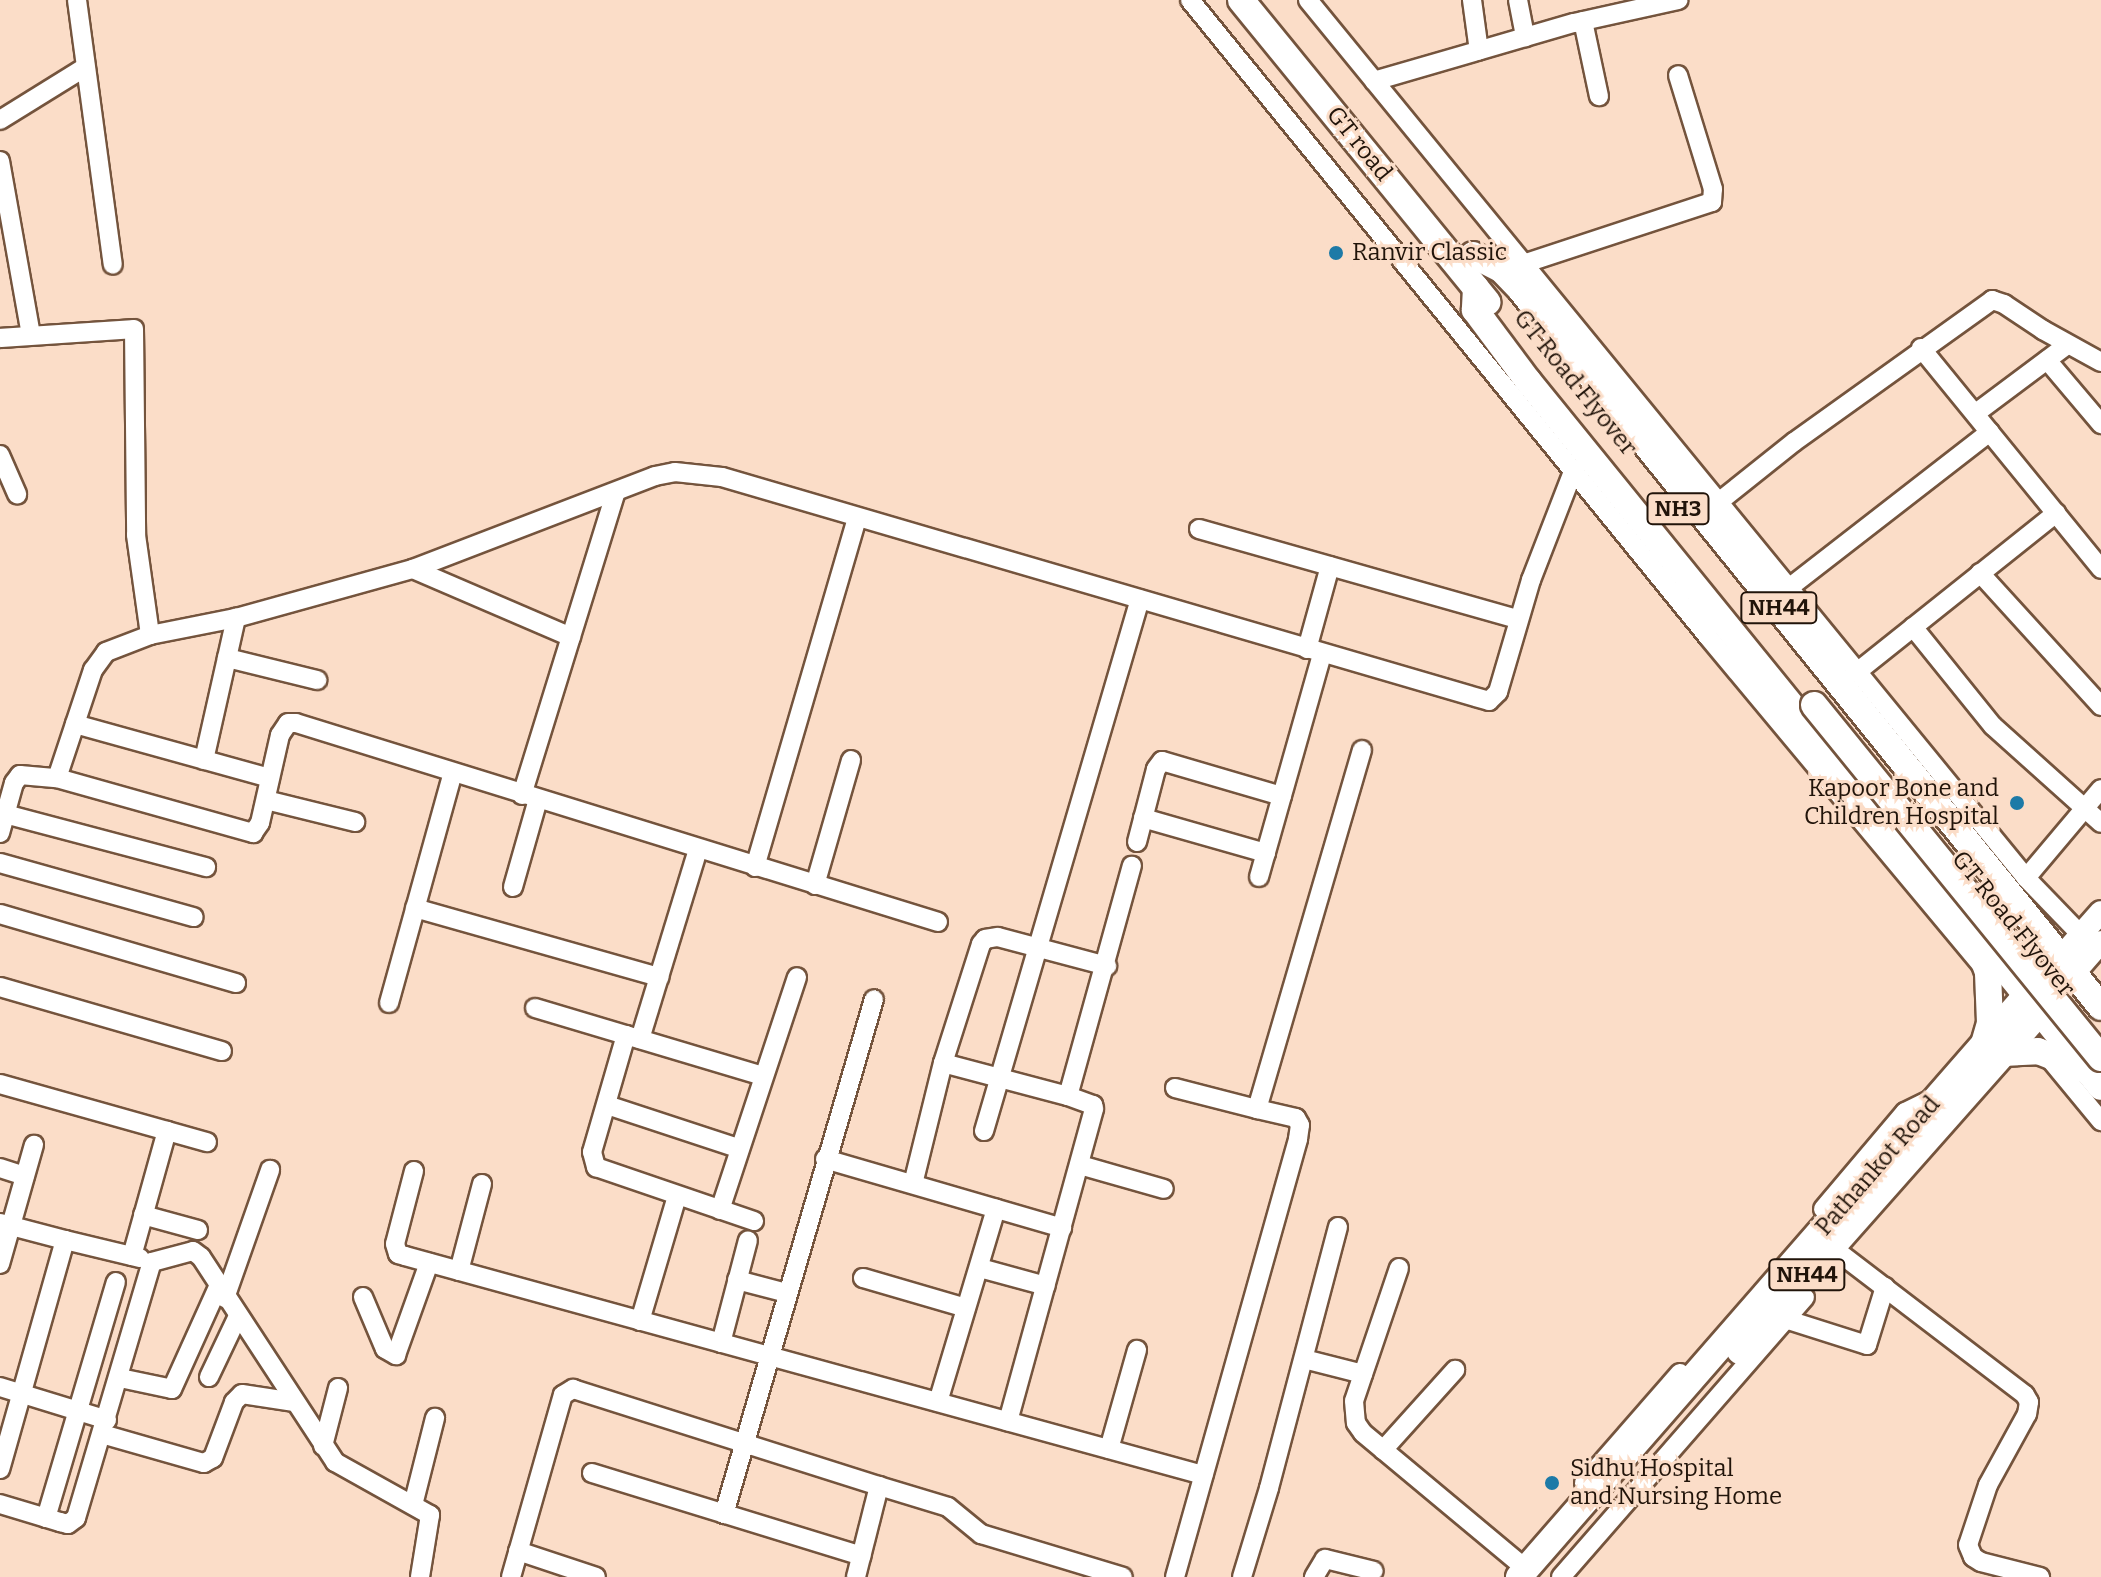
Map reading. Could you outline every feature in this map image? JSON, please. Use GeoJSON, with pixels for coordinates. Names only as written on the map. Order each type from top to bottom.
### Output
{"type":"FeatureCollection","features":[{"type":"Feature","properties":{"kind":"highway","name":"GT road"},"geometry":{"type":"LineString","coordinates":[[1241,0],[1476,288]]}},
{"type":"Feature","properties":{"kind":"highway","name":"GT road"},"geometry":{"type":"LineString","coordinates":[[1260,0],[1473,255]]}},
{"type":"Feature","properties":{"kind":"highway","name":"GT Road Flyover"},"geometry":{"type":"LineString","coordinates":[[1473,255],[1820,699],[2096,1072]]}},
{"type":"Feature","properties":{"kind":"highway","name":"NH44"},"geometry":{"type":"LineString","coordinates":[[1473,255],[1502,270],[1521,290],[2067,965],[1541,1577]]}},
{"type":"Feature","properties":{"kind":"highway","name":"GT Road Flyover"},"geometry":{"type":"LineString","coordinates":[[1476,288],[2101,1032]]}},
{"type":"Feature","properties":{"kind":"highway","name":"NH44"},"geometry":{"type":"LineString","coordinates":[[1476,288],[1475,310],[1528,381],[1971,923],[1988,973],[1993,1049]]}},
{"type":"Feature","properties":{"kind":"highway"},"geometry":{"type":"LineString","coordinates":[[1971,923],[2034,1003],[2096,1072]]}},
{"type":"Feature","properties":{"kind":"highway"},"geometry":{"type":"LineString","coordinates":[[2067,965],[2101,1007]]}},
{"type":"Feature","properties":{"kind":"highway"},"geometry":{"type":"LineString","coordinates":[[1993,1049],[2045,1052],[2096,1072]]}},
{"type":"Feature","properties":{"kind":"highway","name":"Pathankot Road"},"geometry":{"type":"LineString","coordinates":[[1518,1570],[1939,1096],[1993,1049]]}},
{"type":"Feature","properties":{"kind":"main road"},"geometry":{"type":"LineString","coordinates":[[2067,965],[2091,939],[2101,912]]}},
{"type":"Feature","properties":{"kind":"street"},"geometry":{"type":"LineString","coordinates":[[77,0],[113,265]]}},
{"type":"Feature","properties":{"kind":"street"},"geometry":{"type":"LineString","coordinates":[[1190,0],[1709,638],[1988,973]]}},
{"type":"Feature","properties":{"kind":"street"},"geometry":{"type":"LineString","coordinates":[[1308,0],[2026,878],[2091,939]]}},
{"type":"Feature","properties":{"kind":"street"},"geometry":{"type":"LineString","coordinates":[[1472,0],[1479,51]]}},
{"type":"Feature","properties":{"kind":"street"},"geometry":{"type":"LineString","coordinates":[[1518,0],[1525,37]]}},
{"type":"Feature","properties":{"kind":"street"},"geometry":{"type":"LineString","coordinates":[[1374,81],[1583,21],[1608,8],[1678,0]]}},
{"type":"Feature","properties":{"kind":"street"},"geometry":{"type":"LineString","coordinates":[[1583,21],[1599,96]]}},
{"type":"Feature","properties":{"kind":"street"},"geometry":{"type":"LineString","coordinates":[[0,120],[84,68]]}},
{"type":"Feature","properties":{"kind":"street"},"geometry":{"type":"LineString","coordinates":[[1523,264],[1712,202],[1713,189],[1678,75]]}},
{"type":"Feature","properties":{"kind":"street"},"geometry":{"type":"LineString","coordinates":[[0,161],[31,335]]}},
{"type":"Feature","properties":{"kind":"street"},"geometry":{"type":"LineString","coordinates":[[1720,501],[1921,348],[1992,300],[2004,304],[2067,345],[2101,362]]}},
{"type":"Feature","properties":{"kind":"street"},"geometry":{"type":"LineString","coordinates":[[0,338],[134,329],[136,535],[150,635]]}},
{"type":"Feature","properties":{"kind":"street"},"geometry":{"type":"LineString","coordinates":[[1976,413],[2067,345]]}},
{"type":"Feature","properties":{"kind":"street"},"geometry":{"type":"LineString","coordinates":[[1921,348],[2101,569]]}},
{"type":"Feature","properties":{"kind":"street"},"geometry":{"type":"LineString","coordinates":[[2047,360],[2101,424]]}},
{"type":"Feature","properties":{"kind":"street"},"geometry":{"type":"LineString","coordinates":[[1790,587],[1990,432]]}},
{"type":"Feature","properties":{"kind":"street"},"geometry":{"type":"LineString","coordinates":[[0,455],[17,494]]}},
{"type":"Feature","properties":{"kind":"street"},"geometry":{"type":"LineString","coordinates":[[57,778],[99,660],[116,647],[150,635],[236,618],[413,569],[655,476],[697,471],[1489,701],[1498,692],[1544,541],[1574,469]]}},
{"type":"Feature","properties":{"kind":"street"},"geometry":{"type":"LineString","coordinates":[[513,887],[530,797],[571,637],[616,492]]}},
{"type":"Feature","properties":{"kind":"street"},"geometry":{"type":"LineString","coordinates":[[1857,672],[2056,513]]}},
{"type":"Feature","properties":{"kind":"street"},"geometry":{"type":"LineString","coordinates":[[755,867],[857,518]]}},
{"type":"Feature","properties":{"kind":"street"},"geometry":{"type":"LineString","coordinates":[[1199,529],[1518,619]]}},
{"type":"Feature","properties":{"kind":"street"},"geometry":{"type":"LineString","coordinates":[[1259,877],[1282,796],[1330,566]]}},
{"type":"Feature","properties":{"kind":"street"},"geometry":{"type":"LineString","coordinates":[[413,569],[571,637]]}},
{"type":"Feature","properties":{"kind":"street"},"geometry":{"type":"LineString","coordinates":[[1980,573],[2101,706]]}},
{"type":"Feature","properties":{"kind":"street"},"geometry":{"type":"LineString","coordinates":[[984,1131],[997,1077],[1038,949],[1140,599]]}},
{"type":"Feature","properties":{"kind":"street"},"geometry":{"type":"LineString","coordinates":[[204,760],[236,618]]}},
{"type":"Feature","properties":{"kind":"street"},"geometry":{"type":"LineString","coordinates":[[1913,627],[1993,726],[2101,823]]}},
{"type":"Feature","properties":{"kind":"street"},"geometry":{"type":"LineString","coordinates":[[227,658],[317,680]]}},
{"type":"Feature","properties":{"kind":"street"},"geometry":{"type":"LineString","coordinates":[[0,833],[5,804],[20,775],[57,778],[253,833],[260,823],[280,735],[288,723],[302,724],[938,922]]}},
{"type":"Feature","properties":{"kind":"street"},"geometry":{"type":"LineString","coordinates":[[75,724],[270,778]]}},
{"type":"Feature","properties":{"kind":"street"},"geometry":{"type":"LineString","coordinates":[[1257,1109],[1362,750]]}},
{"type":"Feature","properties":{"kind":"street"},"geometry":{"type":"LineString","coordinates":[[815,885],[851,760]]}},
{"type":"Feature","properties":{"kind":"street"},"geometry":{"type":"LineString","coordinates":[[1137,842],[1156,769],[1162,761],[1282,796]]}},
{"type":"Feature","properties":{"kind":"street"},"geometry":{"type":"LineString","coordinates":[[389,1003],[453,773]]}},
{"type":"Feature","properties":{"kind":"street"},"geometry":{"type":"LineString","coordinates":[[2026,878],[2101,789]]}},
{"type":"Feature","properties":{"kind":"street"},"geometry":{"type":"LineString","coordinates":[[266,800],[355,822]]}},
{"type":"Feature","properties":{"kind":"street"},"geometry":{"type":"LineString","coordinates":[[5,804],[206,867]]}},
{"type":"Feature","properties":{"kind":"street"},"geometry":{"type":"LineString","coordinates":[[1143,818],[1266,853]]}},
{"type":"Feature","properties":{"kind":"street"},"geometry":{"type":"LineString","coordinates":[[698,849],[659,977],[607,1105],[592,1155],[596,1167],[754,1221]]}},
{"type":"Feature","properties":{"kind":"street"},"geometry":{"type":"LineString","coordinates":[[0,863],[194,917]]}},
{"type":"Feature","properties":{"kind":"street"},"geometry":{"type":"LineString","coordinates":[[1068,1096],[1107,966],[1132,866]]}},
{"type":"Feature","properties":{"kind":"street"},"geometry":{"type":"LineString","coordinates":[[415,908],[659,977]]}},
{"type":"Feature","properties":{"kind":"street"},"geometry":{"type":"LineString","coordinates":[[0,914],[236,983]]}},
{"type":"Feature","properties":{"kind":"street"},"geometry":{"type":"LineString","coordinates":[[913,1184],[943,1063],[985,939],[998,937],[1107,966]]}},
{"type":"Feature","properties":{"kind":"street"},"geometry":{"type":"LineString","coordinates":[[720,1210],[797,977]]}},
{"type":"Feature","properties":{"kind":"street"},"geometry":{"type":"LineString","coordinates":[[0,987],[222,1051]]}},
{"type":"Feature","properties":{"kind":"street"},"geometry":{"type":"LineString","coordinates":[[724,1514],[874,999]]}},
{"type":"Feature","properties":{"kind":"street"},"geometry":{"type":"LineString","coordinates":[[535,1008],[763,1076]]}},
{"type":"Feature","properties":{"kind":"street"},"geometry":{"type":"LineString","coordinates":[[1561,1577],[1979,1095],[1993,1049]]}},
{"type":"Feature","properties":{"kind":"street"},"geometry":{"type":"LineString","coordinates":[[2045,1052],[2101,1121]]}},
{"type":"Feature","properties":{"kind":"street"},"geometry":{"type":"LineString","coordinates":[[943,1063],[1068,1096],[1093,1105],[1094,1109],[1008,1421]]}},
{"type":"Feature","properties":{"kind":"street"},"geometry":{"type":"LineString","coordinates":[[0,1084],[207,1142]]}},
{"type":"Feature","properties":{"kind":"street"},"geometry":{"type":"LineString","coordinates":[[1175,1088],[1296,1118],[1300,1130],[1175,1577]]}},
{"type":"Feature","properties":{"kind":"street"},"geometry":{"type":"LineString","coordinates":[[607,1105],[738,1148]]}},
{"type":"Feature","properties":{"kind":"street"},"geometry":{"type":"LineString","coordinates":[[132,1256],[167,1131]]}},
{"type":"Feature","properties":{"kind":"street"},"geometry":{"type":"LineString","coordinates":[[0,1264],[5,1224],[34,1145]]}},
{"type":"Feature","properties":{"kind":"street"},"geometry":{"type":"LineString","coordinates":[[825,1159],[1062,1228]]}},
{"type":"Feature","properties":{"kind":"street"},"geometry":{"type":"LineString","coordinates":[[1080,1165],[1164,1189]]}},
{"type":"Feature","properties":{"kind":"street"},"geometry":{"type":"LineString","coordinates":[[0,1168],[25,1176]]}},
{"type":"Feature","properties":{"kind":"street"},"geometry":{"type":"LineString","coordinates":[[120,1378],[172,1389],[222,1293],[270,1170]]}},
{"type":"Feature","properties":{"kind":"street"},"geometry":{"type":"LineString","coordinates":[[414,1171],[396,1250],[429,1263],[1203,1475]]}},
{"type":"Feature","properties":{"kind":"street"},"geometry":{"type":"LineString","coordinates":[[459,1271],[482,1184]]}},
{"type":"Feature","properties":{"kind":"street"},"geometry":{"type":"LineString","coordinates":[[640,1321],[677,1196]]}},
{"type":"Feature","properties":{"kind":"street"},"geometry":{"type":"LineString","coordinates":[[938,1402],[996,1209]]}},
{"type":"Feature","properties":{"kind":"street"},"geometry":{"type":"LineString","coordinates":[[143,1215],[198,1230]]}},
{"type":"Feature","properties":{"kind":"street"},"geometry":{"type":"LineString","coordinates":[[5,1224],[152,1262],[193,1251],[201,1257],[323,1446],[342,1469],[413,1505],[430,1519],[420,1577]]}},
{"type":"Feature","properties":{"kind":"street"},"geometry":{"type":"LineString","coordinates":[[1242,1577],[1338,1227]]}},
{"type":"Feature","properties":{"kind":"street"},"geometry":{"type":"LineString","coordinates":[[0,1469],[65,1240]]}},
{"type":"Feature","properties":{"kind":"street"},"geometry":{"type":"LineString","coordinates":[[721,1343],[748,1240]]}},
{"type":"Feature","properties":{"kind":"street"},"geometry":{"type":"LineString","coordinates":[[1842,1255],[2025,1395],[2029,1402],[2027,1414],[1988,1485],[1969,1550],[1981,1562],[2040,1577]]}},
{"type":"Feature","properties":{"kind":"street"},"geometry":{"type":"LineString","coordinates":[[0,1504],[68,1524],[76,1518],[152,1262]]}},
{"type":"Feature","properties":{"kind":"street"},"geometry":{"type":"LineString","coordinates":[[363,1297],[385,1349],[396,1355],[429,1263]]}},
{"type":"Feature","properties":{"kind":"street"},"geometry":{"type":"LineString","coordinates":[[980,1268],[1046,1286]]}},
{"type":"Feature","properties":{"kind":"street"},"geometry":{"type":"LineString","coordinates":[[1399,1268],[1363,1374],[1353,1414],[1363,1433],[1518,1570],[1505,1577]]}},
{"type":"Feature","properties":{"kind":"street"},"geometry":{"type":"LineString","coordinates":[[863,1278],[966,1308]]}},
{"type":"Feature","properties":{"kind":"street"},"geometry":{"type":"LineString","coordinates":[[737,1280],[787,1293]]}},
{"type":"Feature","properties":{"kind":"street"},"geometry":{"type":"LineString","coordinates":[[46,1518],[116,1282]]}},
{"type":"Feature","properties":{"kind":"street"},"geometry":{"type":"LineString","coordinates":[[1785,1319],[1867,1345],[1885,1287]]}},
{"type":"Feature","properties":{"kind":"street"},"geometry":{"type":"LineString","coordinates":[[209,1377],[238,1316]]}},
{"type":"Feature","properties":{"kind":"street"},"geometry":{"type":"LineString","coordinates":[[1109,1449],[1137,1350]]}},
{"type":"Feature","properties":{"kind":"street"},"geometry":{"type":"LineString","coordinates":[[1304,1359],[1363,1374]]}},
{"type":"Feature","properties":{"kind":"street"},"geometry":{"type":"LineString","coordinates":[[1383,1450],[1455,1370]]}},
{"type":"Feature","properties":{"kind":"street"},"geometry":{"type":"LineString","coordinates":[[0,1387],[76,1411],[104,1427],[204,1463],[213,1458],[234,1402],[242,1394],[294,1402]]}},
{"type":"Feature","properties":{"kind":"street"},"geometry":{"type":"LineString","coordinates":[[323,1446],[338,1388]]}},
{"type":"Feature","properties":{"kind":"street"},"geometry":{"type":"LineString","coordinates":[[511,1577],[567,1390],[583,1391],[948,1507],[981,1534],[1123,1577]]}},
{"type":"Feature","properties":{"kind":"street"},"geometry":{"type":"LineString","coordinates":[[413,1505],[435,1418]]}},
{"type":"Feature","properties":{"kind":"street"},"geometry":{"type":"LineString","coordinates":[[592,1473],[862,1556]]}},
{"type":"Feature","properties":{"kind":"street"},"geometry":{"type":"LineString","coordinates":[[856,1577],[879,1486]]}},
{"type":"Feature","properties":{"kind":"street"},"geometry":{"type":"LineString","coordinates":[[518,1551],[596,1577]]}},
{"type":"Feature","properties":{"kind":"street"},"geometry":{"type":"LineString","coordinates":[[1314,1577],[1325,1559],[1374,1571]]}},
{"type":"Feature","properties":{"kind":"place","name":"Ranvir Classic"},"geometry":{"type":"Point","coordinates":[1336,253]}},
{"type":"Feature","properties":{"kind":"place","name":"Kapoor Bone and Children Hospital"},"geometry":{"type":"Point","coordinates":[2017,803]}},
{"type":"Feature","properties":{"kind":"place","name":"Sidhu Hospital and Nursing Home"},"geometry":{"type":"Point","coordinates":[1552,1483]}}]}
